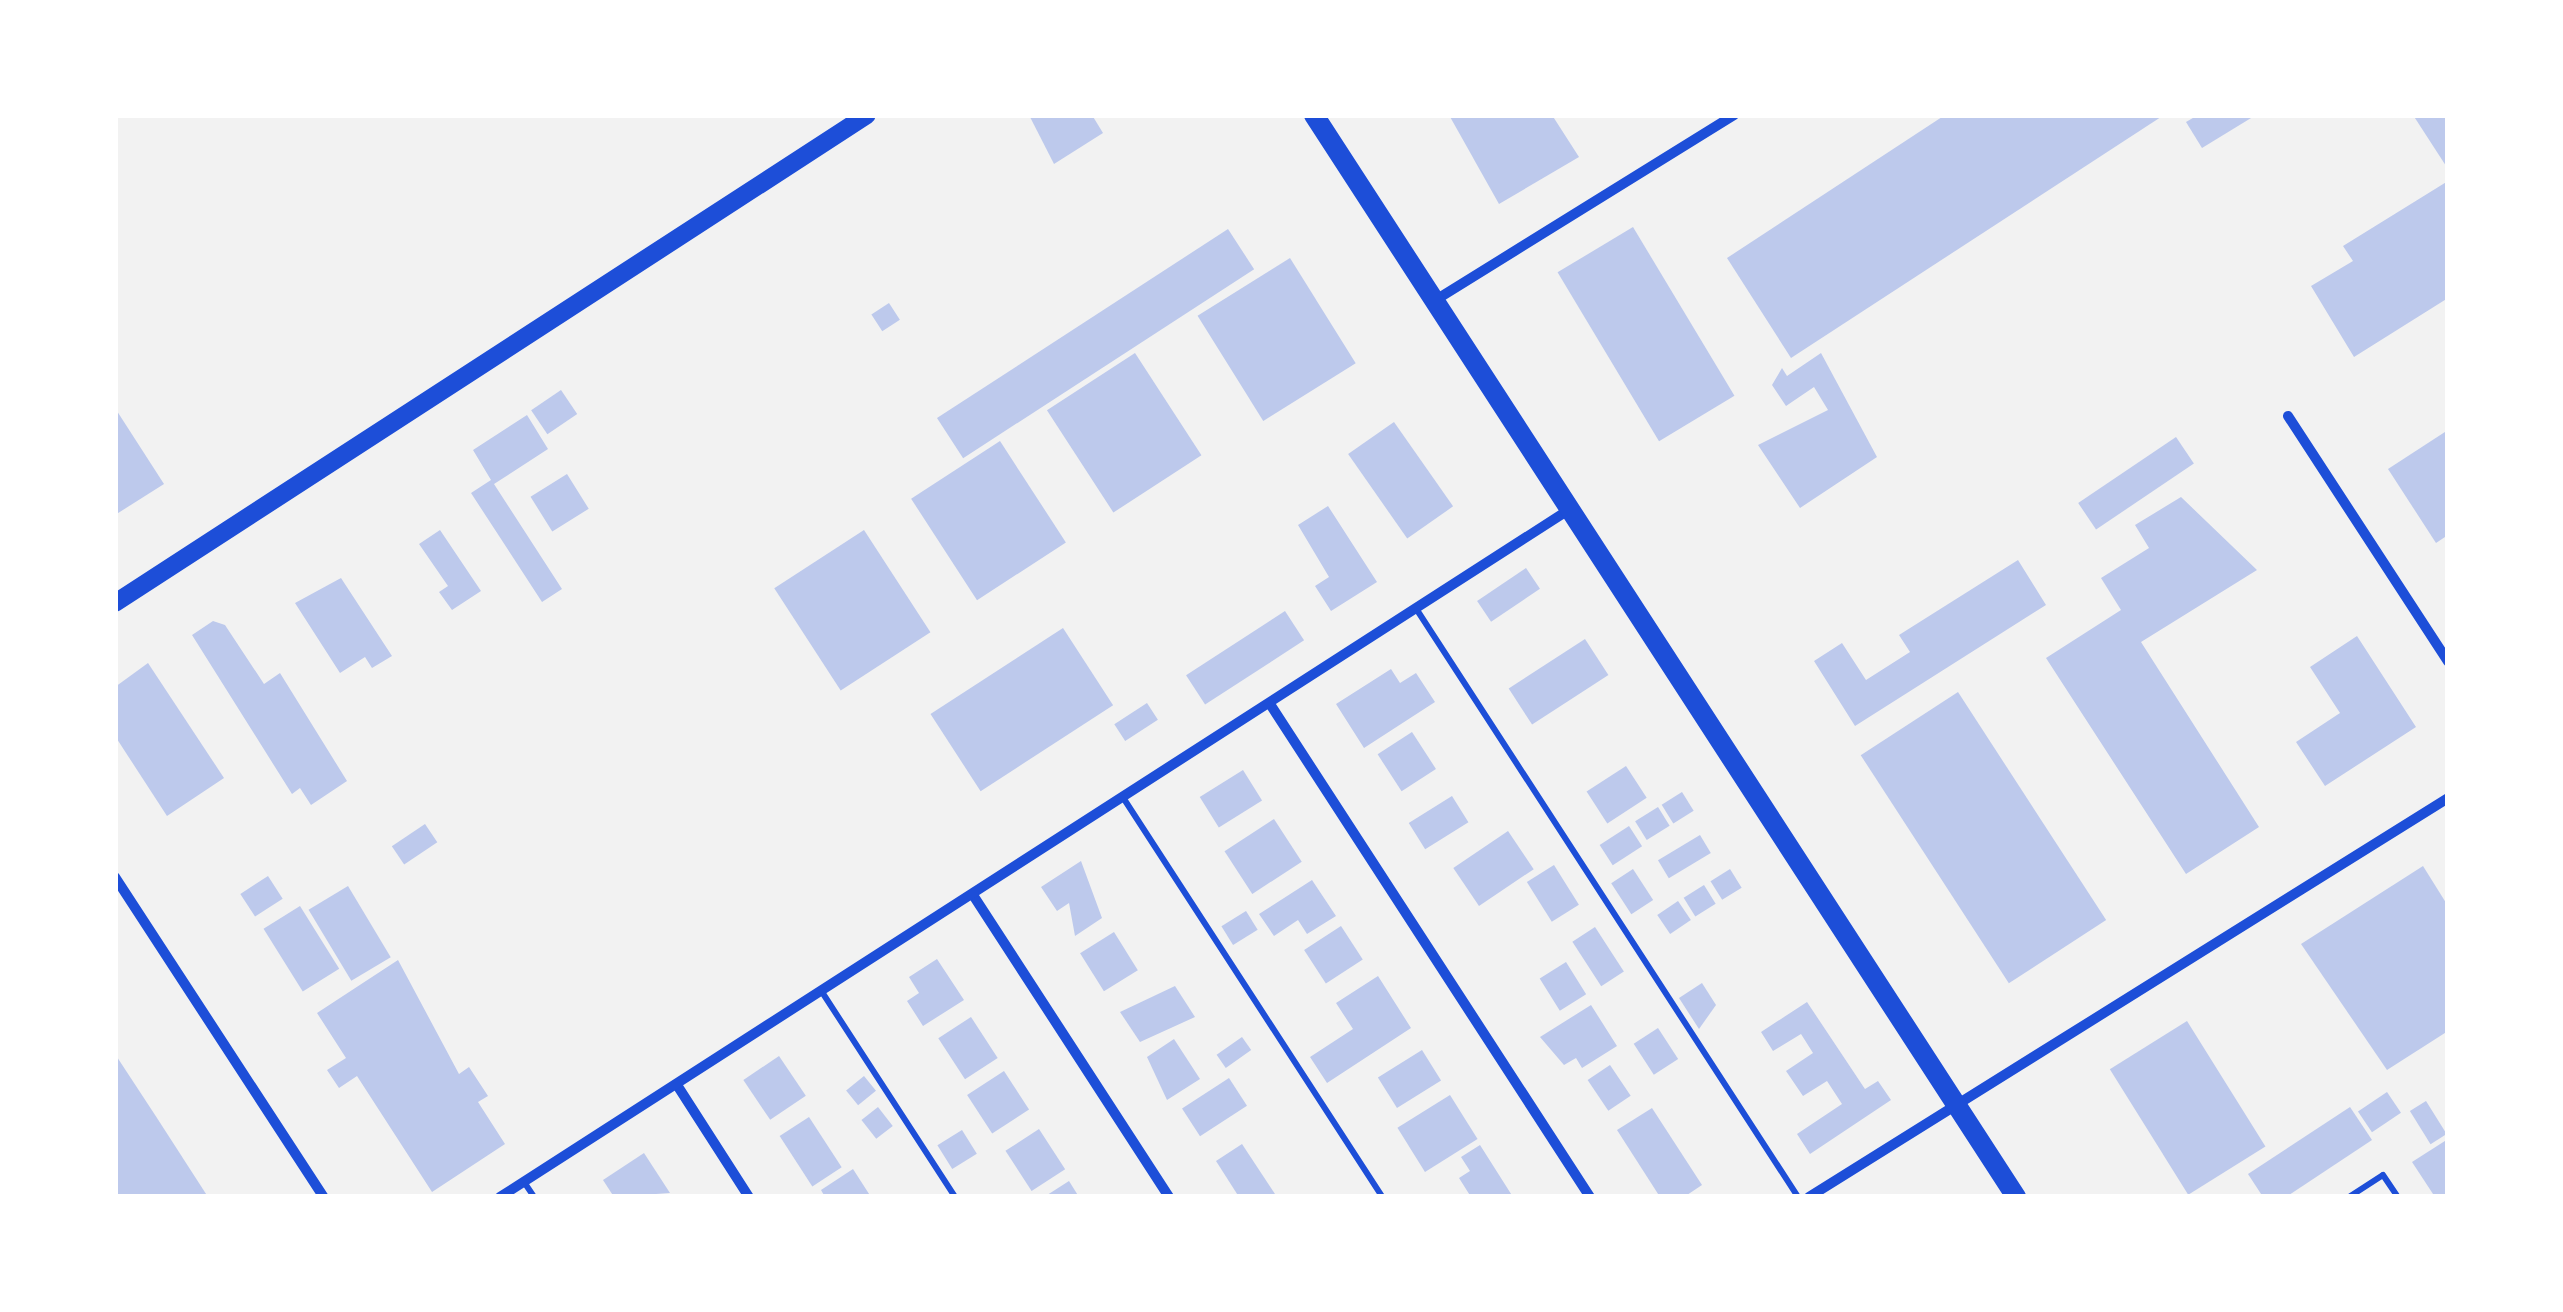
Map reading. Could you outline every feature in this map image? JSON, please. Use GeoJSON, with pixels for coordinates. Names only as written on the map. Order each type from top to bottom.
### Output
{"type":"FeatureCollection","features":[{"type":"Feature","properties":{"kind":"main road"},"geometry":{"type":"LineString","coordinates":[[115,603],[867,115]]}},
{"type":"Feature","properties":{"kind":"main road"},"geometry":{"type":"LineString","coordinates":[[1314,115],[2016,1197]]}},
{"type":"Feature","properties":{"kind":"street"},"geometry":{"type":"LineString","coordinates":[[1434,301],[1734,115]]}},
{"type":"Feature","properties":{"kind":"street"},"geometry":{"type":"LineString","coordinates":[[2288,416],[2448,661]]}},
{"type":"Feature","properties":{"kind":"street"},"geometry":{"type":"LineString","coordinates":[[500,1197],[1570,509]]}},
{"type":"Feature","properties":{"kind":"street"},"geometry":{"type":"LineString","coordinates":[[1270,704],[1590,1197]]}},
{"type":"Feature","properties":{"kind":"street"},"geometry":{"type":"LineString","coordinates":[[1809,1197],[2448,798]]}},
{"type":"Feature","properties":{"kind":"street"},"geometry":{"type":"LineString","coordinates":[[115,878],[324,1197]]}},
{"type":"Feature","properties":{"kind":"street"},"geometry":{"type":"LineString","coordinates":[[973,895],[1169,1197]]}},
{"type":"Feature","properties":{"kind":"street"},"geometry":{"type":"LineString","coordinates":[[677,1085],[749,1197]]}},
{"type":"Feature","properties":{"kind":"lane"},"geometry":{"type":"LineString","coordinates":[[1416,610],[1798,1197]]}},
{"type":"Feature","properties":{"kind":"lane"},"geometry":{"type":"LineString","coordinates":[[1124,799],[1382,1197]]}},
{"type":"Feature","properties":{"kind":"lane"},"geometry":{"type":"LineString","coordinates":[[822,992],[955,1197]]}},
{"type":"Feature","properties":{"kind":"lane"},"geometry":{"type":"LineString","coordinates":[[2349,1197],[2383,1176],[2398,1197]]}},
{"type":"Feature","properties":{"kind":"lane"},"geometry":{"type":"LineString","coordinates":[[524,1182],[534,1197]]}},
{"type":"Feature","properties":{"kind":"building"},"geometry":{"type":"Polygon","coordinates":[[[1029,115],[1092,115],[1103,133],[1054,164],[1029,115]]]}},
{"type":"Feature","properties":{"kind":"building"},"geometry":{"type":"Polygon","coordinates":[[[1449,115],[1552,115],[1579,157],[1499,204],[1449,115]]]}},
{"type":"Feature","properties":{"kind":"building"},"geometry":{"type":"Polygon","coordinates":[[[1945,115],[2164,115],[1791,358],[1727,258],[1945,115]]]}},
{"type":"Feature","properties":{"kind":"building"},"geometry":{"type":"Polygon","coordinates":[[[2198,115],[2256,115],[2202,148],[2186,122],[2198,115]]]}},
{"type":"Feature","properties":{"kind":"building"},"geometry":{"type":"Polygon","coordinates":[[[2413,115],[2448,115],[2448,169],[2413,115]]]}},
{"type":"Feature","properties":{"kind":"building"},"geometry":{"type":"Polygon","coordinates":[[[2448,181],[2448,298],[2354,357],[2311,286],[2353,261],[2343,246],[2448,181]]]}},
{"type":"Feature","properties":{"kind":"building"},"geometry":{"type":"Polygon","coordinates":[[[1633,227],[1734,396],[1659,441],[1558,272],[1633,227]]]}},
{"type":"Feature","properties":{"kind":"building"},"geometry":{"type":"Polygon","coordinates":[[[1228,229],[1254,269],[963,458],[937,418],[1228,229]]]}},
{"type":"Feature","properties":{"kind":"building"},"geometry":{"type":"Polygon","coordinates":[[[1290,258],[1356,363],[1263,421],[1198,316],[1290,258]]]}},
{"type":"Feature","properties":{"kind":"building"},"geometry":{"type":"Polygon","coordinates":[[[889,303],[900,320],[882,331],[871,314],[889,303]]]}},
{"type":"Feature","properties":{"kind":"building"},"geometry":{"type":"Polygon","coordinates":[[[1135,353],[1201,455],[1113,513],[1047,410],[1135,353]]]}},
{"type":"Feature","properties":{"kind":"building"},"geometry":{"type":"Polygon","coordinates":[[[1821,353],[1877,457],[1800,508],[1758,445],[1828,410],[1814,387],[1786,406],[1772,385],[1782,368],[1787,376],[1821,353]]]}},
{"type":"Feature","properties":{"kind":"building"},"geometry":{"type":"Polygon","coordinates":[[[561,390],[577,414],[547,434],[531,410],[561,390]]]}},
{"type":"Feature","properties":{"kind":"building"},"geometry":{"type":"Polygon","coordinates":[[[115,408],[164,484],[115,515],[115,408]]]}},
{"type":"Feature","properties":{"kind":"building"},"geometry":{"type":"Polygon","coordinates":[[[527,415],[548,449],[494,484],[562,589],[542,602],[471,493],[491,480],[473,450],[527,415]]]}},
{"type":"Feature","properties":{"kind":"building"},"geometry":{"type":"Polygon","coordinates":[[[1394,422],[1453,506],[1407,538],[1348,454],[1394,422]]]}},
{"type":"Feature","properties":{"kind":"building"},"geometry":{"type":"Polygon","coordinates":[[[2448,430],[2448,535],[2436,543],[2388,469],[2448,430]]]}},
{"type":"Feature","properties":{"kind":"building"},"geometry":{"type":"Polygon","coordinates":[[[2176,437],[2194,464],[2096,530],[2078,503],[2176,437]]]}},
{"type":"Feature","properties":{"kind":"building"},"geometry":{"type":"Polygon","coordinates":[[[1000,441],[1066,542],[977,600],[911,499],[1000,441]]]}},
{"type":"Feature","properties":{"kind":"building"},"geometry":{"type":"Polygon","coordinates":[[[567,474],[589,509],[552,532],[531,497],[567,474]]]}},
{"type":"Feature","properties":{"kind":"building"},"geometry":{"type":"Polygon","coordinates":[[[2181,497],[2257,570],[2141,642],[2259,827],[2186,874],[2046,658],[2121,610],[2101,578],[2149,548],[2135,525],[2181,497]]]}},
{"type":"Feature","properties":{"kind":"building"},"geometry":{"type":"Polygon","coordinates":[[[1328,506],[1377,582],[1331,611],[1315,586],[1329,577],[1298,525],[1328,506]]]}},
{"type":"Feature","properties":{"kind":"building"},"geometry":{"type":"Polygon","coordinates":[[[440,530],[481,591],[452,610],[439,592],[448,586],[419,544],[440,530]]]}},
{"type":"Feature","properties":{"kind":"building"},"geometry":{"type":"Polygon","coordinates":[[[864,530],[930,632],[841,691],[774,588],[864,530]]]}},
{"type":"Feature","properties":{"kind":"building"},"geometry":{"type":"Polygon","coordinates":[[[2018,560],[2046,605],[1855,726],[1814,661],[1842,643],[1866,680],[1910,652],[1899,635],[2018,560]]]}},
{"type":"Feature","properties":{"kind":"building"},"geometry":{"type":"Polygon","coordinates":[[[1526,568],[1540,589],[1491,622],[1477,601],[1526,568]]]}},
{"type":"Feature","properties":{"kind":"building"},"geometry":{"type":"Polygon","coordinates":[[[341,578],[392,656],[372,668],[365,657],[340,673],[295,603],[341,578]]]}},
{"type":"Feature","properties":{"kind":"building"},"geometry":{"type":"Polygon","coordinates":[[[1285,611],[1304,640],[1205,705],[1186,675],[1285,611]]]}},
{"type":"Feature","properties":{"kind":"building"},"geometry":{"type":"Polygon","coordinates":[[[213,621],[225,625],[264,684],[280,673],[347,781],[311,805],[300,788],[292,794],[192,635],[213,621]]]}},
{"type":"Feature","properties":{"kind":"building"},"geometry":{"type":"Polygon","coordinates":[[[1063,628],[1113,705],[981,791],[930,714],[1063,628]]]}},
{"type":"Feature","properties":{"kind":"building"},"geometry":{"type":"Polygon","coordinates":[[[2357,636],[2416,727],[2325,786],[2296,742],[2340,713],[2310,667],[2357,636]]]}},
{"type":"Feature","properties":{"kind":"building"},"geometry":{"type":"Polygon","coordinates":[[[1585,639],[1608,675],[1532,725],[1509,689],[1585,639]]]}},
{"type":"Feature","properties":{"kind":"building"},"geometry":{"type":"Polygon","coordinates":[[[148,663],[224,778],[167,816],[115,736],[115,687],[148,663]]]}},
{"type":"Feature","properties":{"kind":"building"},"geometry":{"type":"Polygon","coordinates":[[[1391,669],[1400,683],[1416,673],[1435,702],[1364,748],[1336,704],[1391,669]]]}},
{"type":"Feature","properties":{"kind":"building"},"geometry":{"type":"Polygon","coordinates":[[[1958,692],[2106,920],[2009,983],[1861,755],[1958,692]]]}},
{"type":"Feature","properties":{"kind":"building"},"geometry":{"type":"Polygon","coordinates":[[[1147,703],[1158,720],[1125,741],[1114,724],[1147,703]]]}},
{"type":"Feature","properties":{"kind":"building"},"geometry":{"type":"Polygon","coordinates":[[[1412,732],[1436,769],[1402,791],[1378,754],[1412,732]]]}},
{"type":"Feature","properties":{"kind":"building"},"geometry":{"type":"Polygon","coordinates":[[[1626,766],[1647,798],[1607,823],[1587,792],[1626,766]]]}},
{"type":"Feature","properties":{"kind":"building"},"geometry":{"type":"Polygon","coordinates":[[[1243,770],[1262,801],[1219,828],[1200,797],[1243,770]]]}},
{"type":"Feature","properties":{"kind":"building"},"geometry":{"type":"Polygon","coordinates":[[[1682,792],[1694,811],[1673,823],[1662,805],[1682,792]]]}},
{"type":"Feature","properties":{"kind":"building"},"geometry":{"type":"Polygon","coordinates":[[[1452,796],[1468,822],[1425,849],[1409,823],[1452,796]]]}},
{"type":"Feature","properties":{"kind":"building"},"geometry":{"type":"Polygon","coordinates":[[[1658,807],[1670,826],[1647,840],[1635,821],[1658,807]]]}},
{"type":"Feature","properties":{"kind":"building"},"geometry":{"type":"Polygon","coordinates":[[[1274,819],[1302,862],[1252,894],[1225,851],[1274,819]]]}},
{"type":"Feature","properties":{"kind":"building"},"geometry":{"type":"Polygon","coordinates":[[[425,824],[437,842],[404,865],[392,846],[425,824]]]}},
{"type":"Feature","properties":{"kind":"building"},"geometry":{"type":"Polygon","coordinates":[[[1629,826],[1642,846],[1613,865],[1600,845],[1629,826]]]}},
{"type":"Feature","properties":{"kind":"building"},"geometry":{"type":"Polygon","coordinates":[[[1508,831],[1534,869],[1479,906],[1453,868],[1508,831]]]}},
{"type":"Feature","properties":{"kind":"building"},"geometry":{"type":"Polygon","coordinates":[[[1700,835],[1711,853],[1669,878],[1658,860],[1700,835]]]}},
{"type":"Feature","properties":{"kind":"building"},"geometry":{"type":"Polygon","coordinates":[[[1081,861],[1102,918],[1075,936],[1069,903],[1057,911],[1041,887],[1081,861]]]}},
{"type":"Feature","properties":{"kind":"building"},"geometry":{"type":"Polygon","coordinates":[[[1554,865],[1579,905],[1552,922],[1527,882],[1554,865]]]}},
{"type":"Feature","properties":{"kind":"building"},"geometry":{"type":"Polygon","coordinates":[[[2423,866],[2448,906],[2448,1031],[2387,1070],[2301,944],[2423,866]]]}},
{"type":"Feature","properties":{"kind":"building"},"geometry":{"type":"Polygon","coordinates":[[[1633,869],[1653,900],[1631,914],[1611,883],[1633,869]]]}},
{"type":"Feature","properties":{"kind":"building"},"geometry":{"type":"Polygon","coordinates":[[[1730,869],[1742,888],[1722,900],[1710,881],[1730,869]]]}},
{"type":"Feature","properties":{"kind":"building"},"geometry":{"type":"Polygon","coordinates":[[[268,876],[283,899],[255,917],[240,894],[268,876]]]}},
{"type":"Feature","properties":{"kind":"building"},"geometry":{"type":"Polygon","coordinates":[[[1312,880],[1336,916],[1307,934],[1298,920],[1274,936],[1259,914],[1312,880]]]}},
{"type":"Feature","properties":{"kind":"building"},"geometry":{"type":"Polygon","coordinates":[[[1704,885],[1716,904],[1695,916],[1684,898],[1704,885]]]}},
{"type":"Feature","properties":{"kind":"building"},"geometry":{"type":"Polygon","coordinates":[[[348,886],[391,957],[351,981],[309,910],[348,886]]]}},
{"type":"Feature","properties":{"kind":"building"},"geometry":{"type":"Polygon","coordinates":[[[1678,901],[1691,920],[1670,934],[1657,915],[1678,901]]]}},
{"type":"Feature","properties":{"kind":"building"},"geometry":{"type":"Polygon","coordinates":[[[300,906],[339,969],[303,992],[264,929],[300,906]]]}},
{"type":"Feature","properties":{"kind":"building"},"geometry":{"type":"Polygon","coordinates":[[[1246,911],[1258,930],[1233,945],[1221,926],[1246,911]]]}},
{"type":"Feature","properties":{"kind":"building"},"geometry":{"type":"Polygon","coordinates":[[[1341,926],[1363,960],[1326,984],[1304,950],[1341,926]]]}},
{"type":"Feature","properties":{"kind":"building"},"geometry":{"type":"Polygon","coordinates":[[[1595,927],[1624,971],[1601,986],[1572,942],[1595,927]]]}},
{"type":"Feature","properties":{"kind":"building"},"geometry":{"type":"Polygon","coordinates":[[[1114,932],[1138,970],[1104,991],[1080,953],[1114,932]]]}},
{"type":"Feature","properties":{"kind":"building"},"geometry":{"type":"Polygon","coordinates":[[[937,959],[964,1000],[923,1026],[907,1001],[919,993],[909,977],[937,959]]]}},
{"type":"Feature","properties":{"kind":"building"},"geometry":{"type":"Polygon","coordinates":[[[398,960],[459,1074],[469,1067],[488,1096],[478,1102],[505,1144],[432,1192],[357,1076],[339,1088],[327,1070],[346,1058],[317,1013],[398,960]]]}},
{"type":"Feature","properties":{"kind":"building"},"geometry":{"type":"Polygon","coordinates":[[[1566,962],[1586,994],[1560,1011],[1540,978],[1566,962]]]}},
{"type":"Feature","properties":{"kind":"building"},"geometry":{"type":"Polygon","coordinates":[[[1378,976],[1411,1028],[1327,1083],[1310,1057],[1353,1029],[1336,1003],[1378,976]]]}},
{"type":"Feature","properties":{"kind":"building"},"geometry":{"type":"Polygon","coordinates":[[[1702,983],[1716,1005],[1699,1029],[1679,998],[1702,983]]]}},
{"type":"Feature","properties":{"kind":"building"},"geometry":{"type":"Polygon","coordinates":[[[1175,986],[1195,1017],[1140,1042],[1120,1012],[1175,986]]]}},
{"type":"Feature","properties":{"kind":"building"},"geometry":{"type":"Polygon","coordinates":[[[1807,1002],[1865,1089],[1878,1081],[1891,1100],[1810,1154],[1797,1134],[1842,1104],[1827,1081],[1803,1096],[1786,1071],[1813,1053],[1801,1034],[1773,1051],[1761,1032],[1807,1002]]]}},
{"type":"Feature","properties":{"kind":"building"},"geometry":{"type":"Polygon","coordinates":[[[1591,1005],[1617,1046],[1582,1068],[1576,1058],[1564,1065],[1540,1037],[1591,1005]]]}},
{"type":"Feature","properties":{"kind":"building"},"geometry":{"type":"Polygon","coordinates":[[[971,1017],[998,1058],[965,1079],[938,1038],[971,1017]]]}},
{"type":"Feature","properties":{"kind":"building"},"geometry":{"type":"Polygon","coordinates":[[[2187,1021],[2265,1147],[2188,1195],[2110,1069],[2187,1021]]]}},
{"type":"Feature","properties":{"kind":"building"},"geometry":{"type":"Polygon","coordinates":[[[1658,1028],[1678,1059],[1654,1075],[1634,1044],[1658,1028]]]}},
{"type":"Feature","properties":{"kind":"building"},"geometry":{"type":"Polygon","coordinates":[[[1242,1037],[1251,1050],[1226,1068],[1217,1055],[1242,1037]]]}},
{"type":"Feature","properties":{"kind":"building"},"geometry":{"type":"Polygon","coordinates":[[[1174,1039],[1200,1079],[1167,1100],[1147,1057],[1174,1039]]]}},
{"type":"Feature","properties":{"kind":"building"},"geometry":{"type":"Polygon","coordinates":[[[1422,1050],[1441,1081],[1397,1108],[1378,1078],[1422,1050]]]}},
{"type":"Feature","properties":{"kind":"building"},"geometry":{"type":"Polygon","coordinates":[[[115,1054],[157,1118],[208,1197],[115,1197],[115,1054]]]}},
{"type":"Feature","properties":{"kind":"building"},"geometry":{"type":"Polygon","coordinates":[[[779,1056],[806,1096],[770,1120],[743,1080],[779,1056]]]}},
{"type":"Feature","properties":{"kind":"building"},"geometry":{"type":"Polygon","coordinates":[[[1610,1065],[1631,1096],[1608,1111],[1588,1080],[1610,1065]]]}},
{"type":"Feature","properties":{"kind":"building"},"geometry":{"type":"Polygon","coordinates":[[[1004,1071],[1029,1110],[992,1134],[967,1095],[1004,1071]]]}},
{"type":"Feature","properties":{"kind":"building"},"geometry":{"type":"Polygon","coordinates":[[[864,1076],[876,1091],[858,1105],[846,1090],[864,1076]]]}},
{"type":"Feature","properties":{"kind":"building"},"geometry":{"type":"Polygon","coordinates":[[[1229,1078],[1247,1106],[1200,1136],[1182,1108],[1229,1078]]]}},
{"type":"Feature","properties":{"kind":"building"},"geometry":{"type":"Polygon","coordinates":[[[2387,1092],[2401,1113],[2372,1132],[2358,1112],[2387,1092]]]}},
{"type":"Feature","properties":{"kind":"building"},"geometry":{"type":"Polygon","coordinates":[[[1450,1095],[1478,1139],[1425,1172],[1397,1128],[1450,1095]]]}},
{"type":"Feature","properties":{"kind":"building"},"geometry":{"type":"Polygon","coordinates":[[[2426,1101],[2447,1134],[2431,1144],[2410,1111],[2426,1101]]]}},
{"type":"Feature","properties":{"kind":"building"},"geometry":{"type":"Polygon","coordinates":[[[878,1107],[893,1126],[876,1139],[861,1120],[878,1107]]]}},
{"type":"Feature","properties":{"kind":"building"},"geometry":{"type":"Polygon","coordinates":[[[2350,1107],[2372,1140],[2286,1197],[2263,1197],[2248,1174],[2350,1107]]]}},
{"type":"Feature","properties":{"kind":"building"},"geometry":{"type":"Polygon","coordinates":[[[1652,1108],[1702,1185],[1684,1197],[1660,1197],[1617,1130],[1652,1108]]]}},
{"type":"Feature","properties":{"kind":"building"},"geometry":{"type":"Polygon","coordinates":[[[809,1117],[842,1167],[812,1186],[780,1136],[809,1117]]]}},
{"type":"Feature","properties":{"kind":"building"},"geometry":{"type":"Polygon","coordinates":[[[1039,1129],[1065,1169],[1032,1191],[1005,1151],[1039,1129]]]}},
{"type":"Feature","properties":{"kind":"building"},"geometry":{"type":"Polygon","coordinates":[[[962,1130],[977,1154],[952,1169],[937,1145],[962,1130]]]}},
{"type":"Feature","properties":{"kind":"building"},"geometry":{"type":"Polygon","coordinates":[[[2448,1139],[2448,1197],[2435,1197],[2412,1162],[2448,1139]]]}},
{"type":"Feature","properties":{"kind":"building"},"geometry":{"type":"Polygon","coordinates":[[[1242,1144],[1275,1194],[1271,1197],[1239,1197],[1216,1161],[1242,1144]]]}},
{"type":"Feature","properties":{"kind":"building"},"geometry":{"type":"Polygon","coordinates":[[[1480,1145],[1513,1197],[1471,1197],[1459,1178],[1470,1171],[1461,1157],[1480,1145]]]}},
{"type":"Feature","properties":{"kind":"building"},"geometry":{"type":"Polygon","coordinates":[[[644,1153],[670,1193],[614,1197],[603,1180],[644,1153]]]}},
{"type":"Feature","properties":{"kind":"building"},"geometry":{"type":"Polygon","coordinates":[[[853,1169],[871,1197],[825,1197],[821,1190],[853,1169]]]}},
{"type":"Feature","properties":{"kind":"building"},"geometry":{"type":"Polygon","coordinates":[[[1069,1181],[1079,1197],[1044,1197],[1069,1181]]]}}]}
